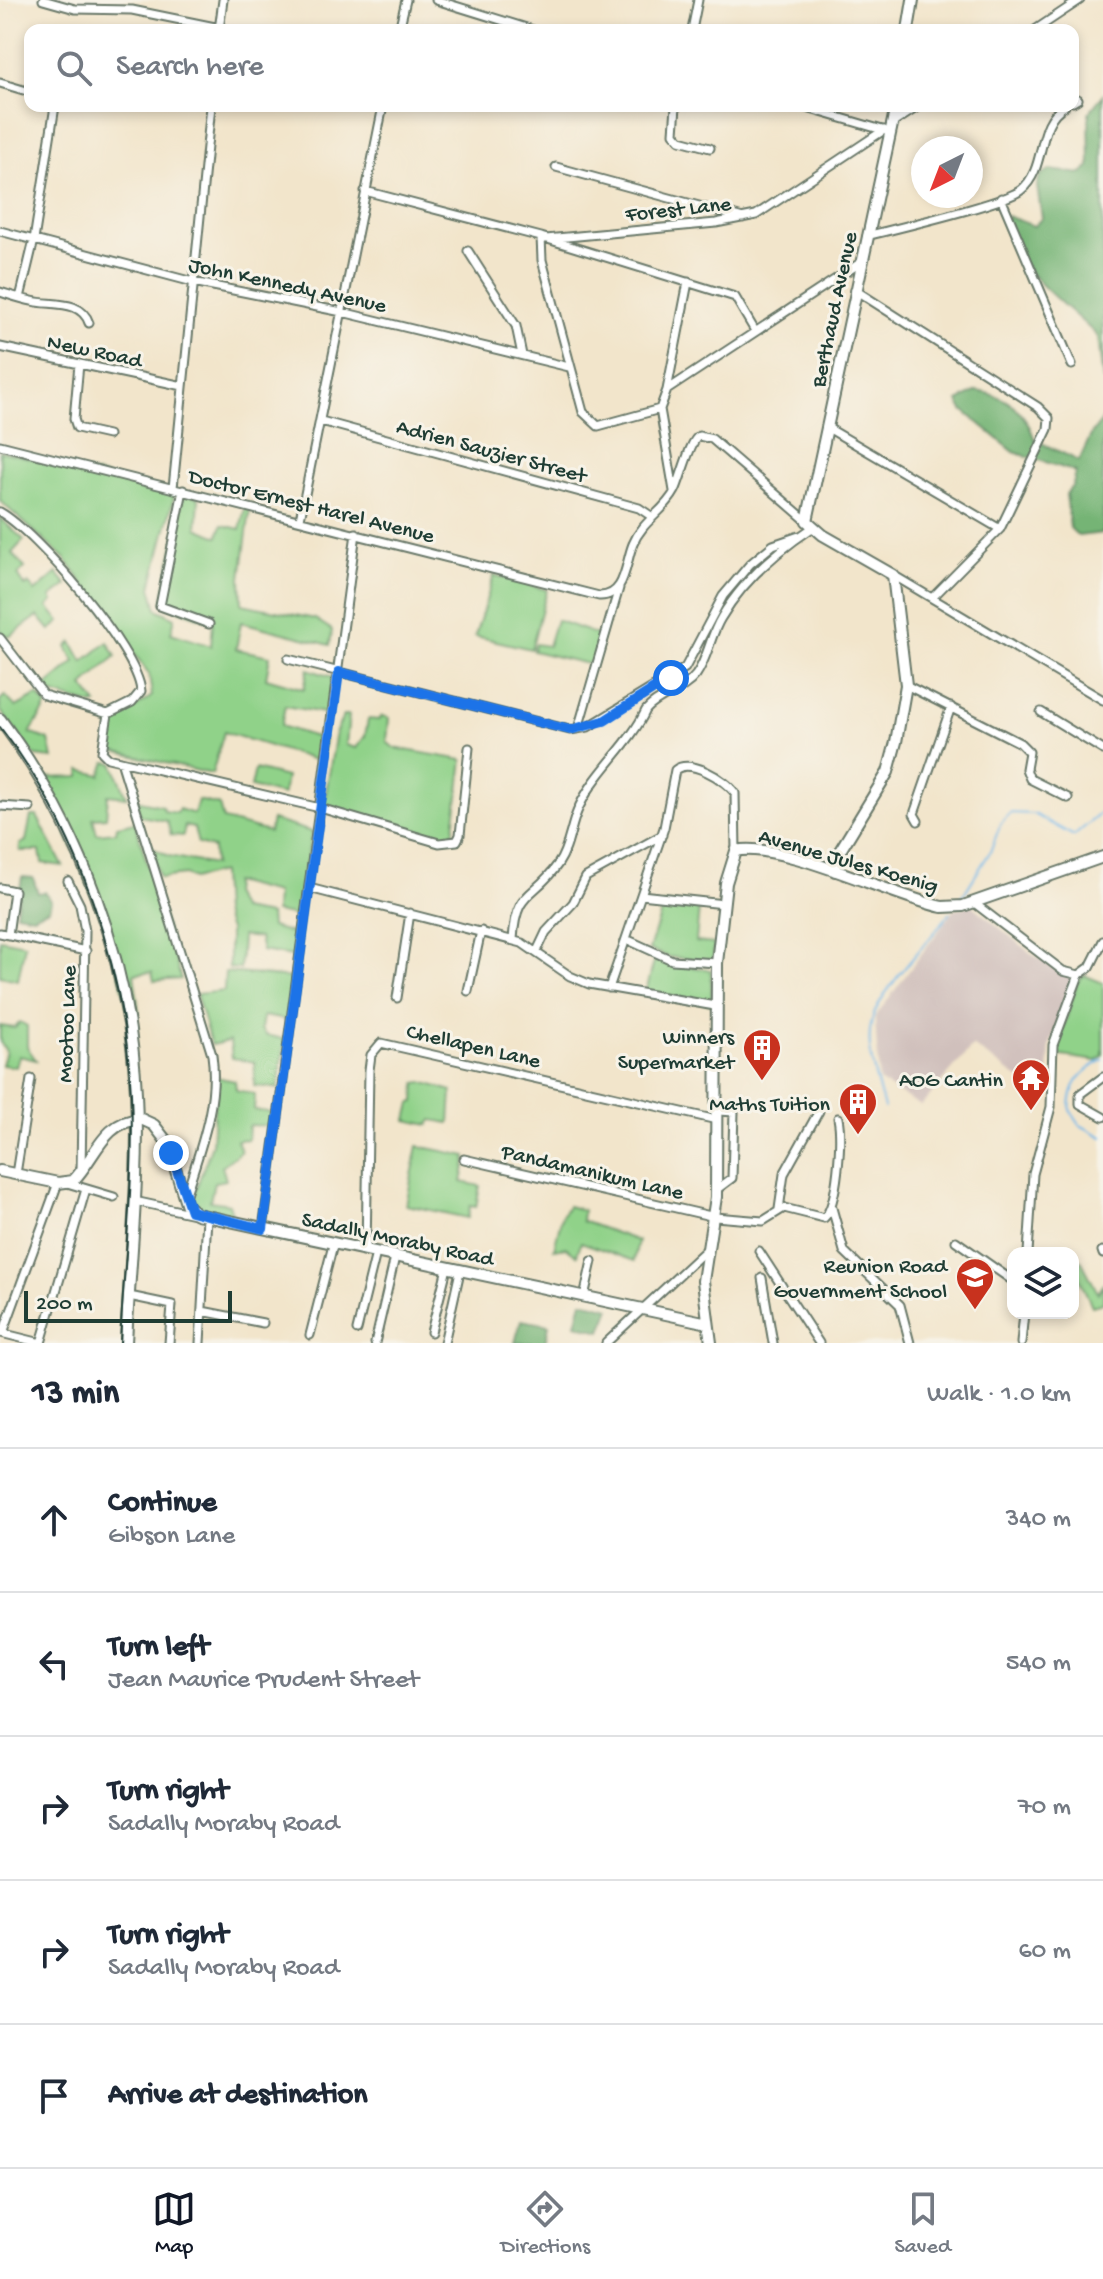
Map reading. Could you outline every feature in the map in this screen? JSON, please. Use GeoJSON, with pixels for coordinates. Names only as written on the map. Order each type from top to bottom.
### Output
{"type":"FeatureCollection","features":[{"type":"Feature","properties":{"kind":"street"},"geometry":{"type":"LineString","coordinates":[[43,0],[75,9],[132,10],[197,24]]}},
{"type":"Feature","properties":{"kind":"street"},"geometry":{"type":"LineString","coordinates":[[221,24],[223,0]]}},
{"type":"Feature","properties":{"kind":"street"},"geometry":{"type":"LineString","coordinates":[[400,24],[406,0]]}},
{"type":"Feature","properties":{"kind":"street"},"geometry":{"type":"LineString","coordinates":[[436,0],[514,24]]}},
{"type":"Feature","properties":{"kind":"street"},"geometry":{"type":"LineString","coordinates":[[693,24],[698,0]]}},
{"type":"Feature","properties":{"kind":"street"},"geometry":{"type":"LineString","coordinates":[[909,24],[913,0]]}},
{"type":"Feature","properties":{"kind":"street"},"geometry":{"type":"LineString","coordinates":[[1044,24],[1080,0]]}},
{"type":"Feature","properties":{"kind":"street"},"geometry":{"type":"LineString","coordinates":[[0,83],[24,90]]}},
{"type":"Feature","properties":{"kind":"street"},"geometry":{"type":"LineString","coordinates":[[20,298],[34,240],[54,112]]}},
{"type":"Feature","properties":{"kind":"street"},"geometry":{"type":"LineString","coordinates":[[173,488],[210,112]]}},
{"type":"Feature","properties":{"kind":"street"},"geometry":{"type":"LineString","coordinates":[[300,519],[382,112]]}},
{"type":"Feature","properties":{"kind":"street"},"geometry":{"type":"LineString","coordinates":[[676,112],[674,133],[680,140],[710,148]]}},
{"type":"Feature","properties":{"kind":"street"},"geometry":{"type":"LineString","coordinates":[[824,112],[889,128]]}},
{"type":"Feature","properties":{"kind":"street","name":"Berthaud Avenue"},"geometry":{"type":"LineString","coordinates":[[810,524],[860,263],[894,112]]}},
{"type":"Feature","properties":{"kind":"street","name":"Forest Lane"},"geometry":{"type":"LineString","coordinates":[[543,238],[756,215],[911,112]]}},
{"type":"Feature","properties":{"kind":"street"},"geometry":{"type":"LineString","coordinates":[[867,236],[1021,191],[1041,162],[1047,127],[1054,112]]}},
{"type":"Feature","properties":{"kind":"street"},"geometry":{"type":"LineString","coordinates":[[556,167],[745,218]]}},
{"type":"Feature","properties":{"kind":"street"},"geometry":{"type":"LineString","coordinates":[[365,191],[543,238],[735,297],[755,331]]}},
{"type":"Feature","properties":{"kind":"street"},"geometry":{"type":"LineString","coordinates":[[1001,198],[1072,365]]}},
{"type":"Feature","properties":{"kind":"street","name":"John Kennedy Avenue"},"geometry":{"type":"LineString","coordinates":[[0,231],[193,282],[342,312],[569,367]]}},
{"type":"Feature","properties":{"kind":"street"},"geometry":{"type":"LineString","coordinates":[[543,238],[542,260],[583,412],[592,424],[607,426],[660,409]]}},
{"type":"Feature","properties":{"kind":"street"},"geometry":{"type":"LineString","coordinates":[[468,251],[516,326],[522,355]]}},
{"type":"Feature","properties":{"kind":"street"},"geometry":{"type":"LineString","coordinates":[[667,390],[860,263]]}},
{"type":"Feature","properties":{"kind":"street"},"geometry":{"type":"LineString","coordinates":[[674,494],[660,409],[667,390],[688,282]]}},
{"type":"Feature","properties":{"kind":"street"},"geometry":{"type":"LineString","coordinates":[[855,290],[1038,407],[1049,418],[1048,429],[1000,529],[932,598]]}},
{"type":"Feature","properties":{"kind":"street"},"geometry":{"type":"LineString","coordinates":[[0,292],[73,307],[86,315],[89,323]]}},
{"type":"Feature","properties":{"kind":"street","name":"New Road"},"geometry":{"type":"LineString","coordinates":[[0,347],[183,386]]}},
{"type":"Feature","properties":{"kind":"street"},"geometry":{"type":"LineString","coordinates":[[79,364],[74,419],[77,428],[108,435]]}},
{"type":"Feature","properties":{"kind":"street","name":"Adrien Sauzier Street"},"geometry":{"type":"LineString","coordinates":[[321,421],[639,508],[651,516]]}},
{"type":"Feature","properties":{"kind":"street"},"geometry":{"type":"LineString","coordinates":[[828,428],[1000,529]]}},
{"type":"Feature","properties":{"kind":"street"},"geometry":{"type":"LineString","coordinates":[[578,729],[633,543],[651,516],[674,494],[694,438],[706,436],[810,524],[1103,700]]}},
{"type":"Feature","properties":{"kind":"street","name":"Doctor Ernest Harel Avenue"},"geometry":{"type":"LineString","coordinates":[[0,445],[599,596],[617,589]]}},
{"type":"Feature","properties":{"kind":"street"},"geometry":{"type":"LineString","coordinates":[[183,490],[160,606],[209,624]]}},
{"type":"Feature","properties":{"kind":"street"},"geometry":{"type":"LineString","coordinates":[[0,512],[27,532],[72,579],[140,681],[141,691],[132,702],[108,714],[44,695],[0,638]]}},
{"type":"Feature","properties":{"kind":"street"},"geometry":{"type":"LineString","coordinates":[[513,940],[514,912],[560,861],[577,812],[646,710],[655,699],[694,678],[721,617],[735,597],[753,575],[810,524]]}},
{"type":"Feature","properties":{"kind":"street"},"geometry":{"type":"LineString","coordinates":[[263,1229],[356,533]]}},
{"type":"Feature","properties":{"kind":"street"},"geometry":{"type":"LineString","coordinates":[[288,659],[556,727],[578,729],[604,721],[685,668],[723,596],[750,564],[773,545],[799,536]]}},
{"type":"Feature","properties":{"kind":"street"},"geometry":{"type":"LineString","coordinates":[[830,866],[888,772],[906,685],[893,575]]}},
{"type":"Feature","properties":{"kind":"street"},"geometry":{"type":"LineString","coordinates":[[906,685],[1020,743],[1029,752],[1026,769],[1030,779],[1068,798]]}},
{"type":"Feature","properties":{"kind":"street"},"geometry":{"type":"LineString","coordinates":[[918,821],[914,814],[951,707]]}},
{"type":"Feature","properties":{"kind":"street"},"geometry":{"type":"LineString","coordinates":[[1041,712],[1103,750]]}},
{"type":"Feature","properties":{"kind":"street"},"geometry":{"type":"LineString","coordinates":[[108,714],[102,752],[121,761],[320,808],[439,843],[457,841],[469,748]]}},
{"type":"Feature","properties":{"kind":"street"},"geometry":{"type":"LineString","coordinates":[[0,719],[37,774],[66,826],[106,927],[126,1018],[137,1119],[126,1343]]}},
{"type":"Feature","properties":{"kind":"street"},"geometry":{"type":"LineString","coordinates":[[121,761],[212,1055],[215,1076],[210,1106],[185,1197]]}},
{"type":"Feature","properties":{"kind":"street"},"geometry":{"type":"LineString","coordinates":[[609,988],[662,835],[675,770],[684,764],[691,766],[735,793],[736,851]]}},
{"type":"Feature","properties":{"kind":"street"},"geometry":{"type":"LineString","coordinates":[[0,806],[30,808]]}},
{"type":"Feature","properties":{"kind":"street"},"geometry":{"type":"LineString","coordinates":[[537,951],[546,932],[573,903],[586,877],[662,835]]}},
{"type":"Feature","properties":{"kind":"street","name":"Avenue Jules Koenig"},"geometry":{"type":"LineString","coordinates":[[711,1343],[703,1281],[715,1217],[719,1116],[715,1006],[717,963],[724,904],[736,851],[756,850],[830,866],[932,905],[953,907],[1103,857]]}},
{"type":"Feature","properties":{"kind":"street","name":"Mootoo Lane"},"geometry":{"type":"LineString","coordinates":[[68,881],[80,905],[86,951],[81,1173]]}},
{"type":"Feature","properties":{"kind":"street"},"geometry":{"type":"LineString","coordinates":[[0,888],[14,891],[4,934],[86,951]]}},
{"type":"Feature","properties":{"kind":"street"},"geometry":{"type":"LineString","coordinates":[[309,888],[513,940],[537,951],[570,976],[609,988],[715,1006]]}},
{"type":"Feature","properties":{"kind":"street"},"geometry":{"type":"LineString","coordinates":[[641,895],[724,904]]}},
{"type":"Feature","properties":{"kind":"street"},"geometry":{"type":"LineString","coordinates":[[973,902],[1041,956],[1063,971],[1079,975]]}},
{"type":"Feature","properties":{"kind":"street"},"geometry":{"type":"LineString","coordinates":[[397,998],[410,913]]}},
{"type":"Feature","properties":{"kind":"street"},"geometry":{"type":"LineString","coordinates":[[468,991],[481,931]]}},
{"type":"Feature","properties":{"kind":"street"},"geometry":{"type":"LineString","coordinates":[[626,939],[672,960],[717,963]]}},
{"type":"Feature","properties":{"kind":"street"},"geometry":{"type":"LineString","coordinates":[[1028,1247],[1033,1174],[1051,1107],[1053,1045],[1079,975],[1090,967],[1103,941]]}},
{"type":"Feature","properties":{"kind":"street","name":"Chellapen Lane"},"geometry":{"type":"LineString","coordinates":[[371,1252],[369,1070],[371,1055],[381,1043],[719,1116]]}},
{"type":"Feature","properties":{"kind":"street"},"geometry":{"type":"LineString","coordinates":[[1103,1077],[1080,1094],[1080,1104],[1103,1117]]}},
{"type":"Feature","properties":{"kind":"street"},"geometry":{"type":"LineString","coordinates":[[16,1174],[31,1079]]}},
{"type":"Feature","properties":{"kind":"street"},"geometry":{"type":"LineString","coordinates":[[819,1111],[784,1174],[779,1209],[816,1218],[830,1210]]}},
{"type":"Feature","properties":{"kind":"street"},"geometry":{"type":"LineString","coordinates":[[716,1190],[732,1178],[734,1139],[734,1112],[719,1116]]}},
{"type":"Feature","properties":{"kind":"street"},"geometry":{"type":"LineString","coordinates":[[838,1118],[841,1131],[830,1210],[847,1261],[888,1300],[900,1305],[910,1343]]}},
{"type":"Feature","properties":{"kind":"street"},"geometry":{"type":"LineString","coordinates":[[86,1189],[41,1343],[1,1333],[63,1183],[81,1173],[109,1130],[119,1123],[137,1119],[146,1121],[162,1133],[187,1206],[202,1216]]}},
{"type":"Feature","properties":{"kind":"street","name":"Pandamanikum Lane"},"geometry":{"type":"LineString","coordinates":[[464,1159],[715,1217],[763,1221],[779,1209]]}},
{"type":"Feature","properties":{"kind":"street"},"geometry":{"type":"LineString","coordinates":[[0,1171],[114,1197]]}},
{"type":"Feature","properties":{"kind":"street"},"geometry":{"type":"LineString","coordinates":[[139,1202],[202,1216]]}},
{"type":"Feature","properties":{"kind":"street"},"geometry":{"type":"LineString","coordinates":[[200,1343],[202,1216]]}},
{"type":"Feature","properties":{"kind":"street","name":"Sadally Moraby Road"},"geometry":{"type":"LineString","coordinates":[[202,1216],[708,1323]]}},
{"type":"Feature","properties":{"kind":"street"},"geometry":{"type":"LineString","coordinates":[[956,1241],[1007,1277]]}},
{"type":"Feature","properties":{"kind":"street"},"geometry":{"type":"LineString","coordinates":[[310,1335],[333,1245]]}},
{"type":"Feature","properties":{"kind":"street"},"geometry":{"type":"LineString","coordinates":[[606,1343],[645,1310],[707,1249]]}},
{"type":"Feature","properties":{"kind":"street"},"geometry":{"type":"LineString","coordinates":[[759,1251],[819,1343]]}},
{"type":"Feature","properties":{"kind":"street"},"geometry":{"type":"LineString","coordinates":[[357,1330],[371,1252]]}},
{"type":"Feature","properties":{"kind":"street"},"geometry":{"type":"LineString","coordinates":[[375,1343],[395,1257]]}},
{"type":"Feature","properties":{"kind":"street"},"geometry":{"type":"LineString","coordinates":[[584,1297],[592,1261]]}},
{"type":"Feature","properties":{"kind":"street"},"geometry":{"type":"LineString","coordinates":[[431,1332],[447,1268]]}},
{"type":"Feature","properties":{"kind":"street"},"geometry":{"type":"LineString","coordinates":[[444,1343],[460,1271]]}},
{"type":"Feature","properties":{"kind":"street"},"geometry":{"type":"LineString","coordinates":[[762,1278],[773,1343]]}},
{"type":"Feature","properties":{"kind":"street"},"geometry":{"type":"LineString","coordinates":[[134,1297],[172,1305],[169,1343]]}},
{"type":"Feature","properties":{"kind":"street"},"geometry":{"type":"LineString","coordinates":[[202,1311],[263,1323]]}},
{"type":"Feature","properties":{"kind":"street"},"geometry":{"type":"LineString","coordinates":[[1021,1343],[1023,1319]]}},
{"type":"Feature","properties":{"kind":"shaded area"},"geometry":{"type":"Polygon","coordinates":[[[972,905],[1033,955],[1073,979],[1050,1045],[1046,1098],[973,1046],[921,1106],[879,1081],[875,1017],[954,910],[972,905]]]}},
{"type":"Feature","properties":{"kind":"green space"},"geometry":{"type":"Polygon","coordinates":[[[1103,95],[1103,381],[1098,337],[1025,267],[1008,233],[1007,216],[1034,226],[1042,218],[1037,186],[1040,175],[1050,170],[1082,174],[1090,167],[1089,112],[1103,95]]]}},
{"type":"Feature","properties":{"kind":"green space"},"geometry":{"type":"Polygon","coordinates":[[[977,391],[1014,406],[1026,420],[1035,440],[1079,461],[1092,433],[1103,419],[1103,533],[1078,536],[1070,528],[1066,494],[1073,485],[1076,472],[1014,452],[963,410],[958,401],[977,391]]]}},
{"type":"Feature","properties":{"kind":"green space"},"geometry":{"type":"Polygon","coordinates":[[[0,451],[175,493],[151,587],[157,609],[175,618],[171,633],[211,646],[213,622],[162,604],[184,493],[199,498],[197,528],[218,537],[222,525],[240,529],[245,508],[250,510],[241,578],[242,604],[315,619],[332,630],[330,645],[241,622],[236,649],[270,656],[266,678],[304,689],[308,669],[332,677],[329,714],[285,706],[281,726],[325,740],[321,762],[224,732],[212,774],[109,750],[114,723],[152,696],[149,674],[65,559],[0,501],[0,451]]]}},
{"type":"Feature","properties":{"kind":"green space"},"geometry":{"type":"Polygon","coordinates":[[[0,518],[24,540],[12,553],[25,568],[18,575],[25,586],[29,584],[35,592],[57,573],[67,585],[51,597],[53,601],[48,607],[60,622],[50,630],[38,616],[9,637],[0,630],[0,518]]]}},
{"type":"Feature","properties":{"kind":"green space"},"geometry":{"type":"Polygon","coordinates":[[[494,575],[547,590],[531,649],[475,636],[494,575]]]}},
{"type":"Feature","properties":{"kind":"green space"},"geometry":{"type":"Polygon","coordinates":[[[556,620],[601,636],[592,665],[533,651],[535,644],[548,646],[556,620]]]}},
{"type":"Feature","properties":{"kind":"green space"},"geometry":{"type":"Polygon","coordinates":[[[72,642],[83,662],[108,642],[116,656],[83,686],[97,704],[49,693],[45,687],[75,662],[67,647],[72,642]]]}},
{"type":"Feature","properties":{"kind":"green space"},"geometry":{"type":"Polygon","coordinates":[[[38,695],[47,706],[30,733],[49,740],[53,758],[35,756],[0,710],[0,700],[5,696],[16,707],[38,695]]]}},
{"type":"Feature","properties":{"kind":"green space"},"geometry":{"type":"Polygon","coordinates":[[[344,715],[349,715],[346,745],[356,748],[365,736],[368,719],[379,720],[382,716],[389,718],[387,742],[394,748],[463,760],[453,835],[442,837],[324,805],[336,731],[344,715]]]}},
{"type":"Feature","properties":{"kind":"green space"},"geometry":{"type":"Polygon","coordinates":[[[106,762],[113,763],[127,797],[108,795],[106,817],[93,818],[97,834],[116,832],[117,826],[135,822],[181,979],[154,981],[152,972],[134,974],[139,1013],[129,1014],[111,939],[43,778],[80,777],[80,770],[101,775],[106,762]]]}},
{"type":"Feature","properties":{"kind":"green space"},"geometry":{"type":"Polygon","coordinates":[[[255,769],[286,777],[283,795],[251,787],[255,769]]]}},
{"type":"Feature","properties":{"kind":"green space"},"geometry":{"type":"Polygon","coordinates":[[[136,800],[163,806],[164,811],[177,813],[179,809],[194,814],[198,800],[219,805],[223,820],[269,832],[272,820],[312,832],[296,916],[275,912],[276,893],[233,882],[232,894],[241,910],[270,915],[271,927],[295,934],[293,956],[262,951],[259,938],[242,936],[240,969],[229,968],[229,930],[223,913],[221,872],[193,879],[185,875],[160,878],[149,846],[169,856],[214,865],[213,848],[198,844],[194,828],[185,826],[183,836],[171,835],[167,821],[140,816],[136,800]]]}},
{"type":"Feature","properties":{"kind":"green space"},"geometry":{"type":"Polygon","coordinates":[[[31,816],[37,816],[63,866],[42,863],[40,851],[20,851],[20,844],[26,841],[31,816]]]}},
{"type":"Feature","properties":{"kind":"green space"},"geometry":{"type":"Polygon","coordinates":[[[22,877],[33,878],[38,893],[45,892],[51,901],[49,909],[33,916],[16,913],[22,877]]]}},
{"type":"Feature","properties":{"kind":"green space"},"geometry":{"type":"Polygon","coordinates":[[[664,903],[699,907],[696,942],[714,944],[713,961],[669,957],[649,950],[664,903]]]}},
{"type":"Feature","properties":{"kind":"green space"},"geometry":{"type":"Polygon","coordinates":[[[0,939],[25,944],[18,980],[0,976],[0,939]]]}},
{"type":"Feature","properties":{"kind":"green space"},"geometry":{"type":"Polygon","coordinates":[[[654,961],[711,970],[712,1004],[646,992],[654,961]]]}},
{"type":"Feature","properties":{"kind":"green space"},"geometry":{"type":"Polygon","coordinates":[[[225,972],[292,978],[286,1020],[263,1016],[261,1029],[265,1035],[285,1039],[278,1088],[254,1086],[255,1062],[232,1058],[230,1041],[211,1045],[196,994],[224,991],[225,972]]]}},
{"type":"Feature","properties":{"kind":"green space"},"geometry":{"type":"Polygon","coordinates":[[[1084,975],[1103,983],[1103,1056],[1097,1061],[1055,1055],[1077,983],[1084,975]]]}},
{"type":"Feature","properties":{"kind":"green space"},"geometry":{"type":"Polygon","coordinates":[[[20,1022],[27,1026],[27,1047],[36,1060],[19,1056],[16,1067],[2,1065],[6,1051],[0,1042],[0,1026],[15,1028],[20,1022]]]}},
{"type":"Feature","properties":{"kind":"green space"},"geometry":{"type":"Polygon","coordinates":[[[216,1077],[235,1081],[236,1090],[255,1094],[254,1110],[274,1113],[272,1126],[249,1125],[248,1139],[237,1140],[241,1151],[222,1166],[226,1180],[214,1182],[210,1201],[229,1204],[233,1217],[203,1211],[192,1200],[212,1144],[216,1077]]]}},
{"type":"Feature","properties":{"kind":"green space"},"geometry":{"type":"Polygon","coordinates":[[[416,1083],[452,1091],[450,1123],[432,1120],[429,1125],[407,1120],[411,1103],[415,1102],[416,1083]]]}},
{"type":"Feature","properties":{"kind":"green space"},"geometry":{"type":"Polygon","coordinates":[[[418,1146],[467,1156],[462,1182],[480,1186],[476,1207],[470,1206],[468,1218],[406,1205],[418,1146]]]}},
{"type":"Feature","properties":{"kind":"green space"},"geometry":{"type":"Polygon","coordinates":[[[568,1206],[583,1210],[582,1221],[638,1241],[634,1261],[581,1242],[577,1255],[566,1247],[554,1249],[562,1215],[568,1206]]]}},
{"type":"Feature","properties":{"kind":"green space"},"geometry":{"type":"Polygon","coordinates":[[[1079,1261],[1098,1293],[1103,1285],[1103,1303],[1092,1306],[1079,1278],[1079,1261]]]}},
{"type":"Feature","properties":{"kind":"green space"},"geometry":{"type":"Polygon","coordinates":[[[582,1301],[610,1308],[601,1331],[576,1324],[582,1301]]]}},
{"type":"Feature","properties":{"kind":"green space"},"geometry":{"type":"Polygon","coordinates":[[[521,1320],[549,1325],[545,1343],[515,1343],[521,1320]]]}},
{"type":"Feature","properties":{"kind":"waterway"},"geometry":{"type":"LineString","coordinates":[[960,900],[990,852],[1001,823],[1010,813],[1034,814],[1074,836],[1103,811]]}},
{"type":"Feature","properties":{"kind":"waterway"},"geometry":{"type":"LineString","coordinates":[[884,1108],[870,1051],[873,1017],[896,979],[950,913]]}},
{"type":"Feature","properties":{"kind":"waterway"},"geometry":{"type":"LineString","coordinates":[[1103,1060],[1078,1080],[1072,1093],[1070,1110],[1080,1125],[1103,1137]]}},
{"type":"Feature","properties":{"kind":"tram line"},"geometry":{"type":"LineString","coordinates":[[0,727],[28,766],[74,854],[92,901],[119,998],[127,1046],[132,1125],[120,1343]]}},
{"type":"Feature","properties":{"kind":"place","name":"Winners Supermarket"},"geometry":{"type":"Point","coordinates":[762,1082]}},
{"type":"Feature","properties":{"kind":"place","name":"AOG Cantin"},"geometry":{"type":"Point","coordinates":[1031,1112]}},
{"type":"Feature","properties":{"kind":"place","name":"Maths Tuition"},"geometry":{"type":"Point","coordinates":[858,1136]}},
{"type":"Feature","properties":{"kind":"place","name":"Reunion Road Government School"},"geometry":{"type":"Point","coordinates":[975,1311]}},
{"type":"Feature","properties":{"kind":"route"},"geometry":{"type":"LineString","coordinates":[[171,1153],[191,1211],[263,1229],[339,672],[570,730],[604,721],[671,678]]}}]}
